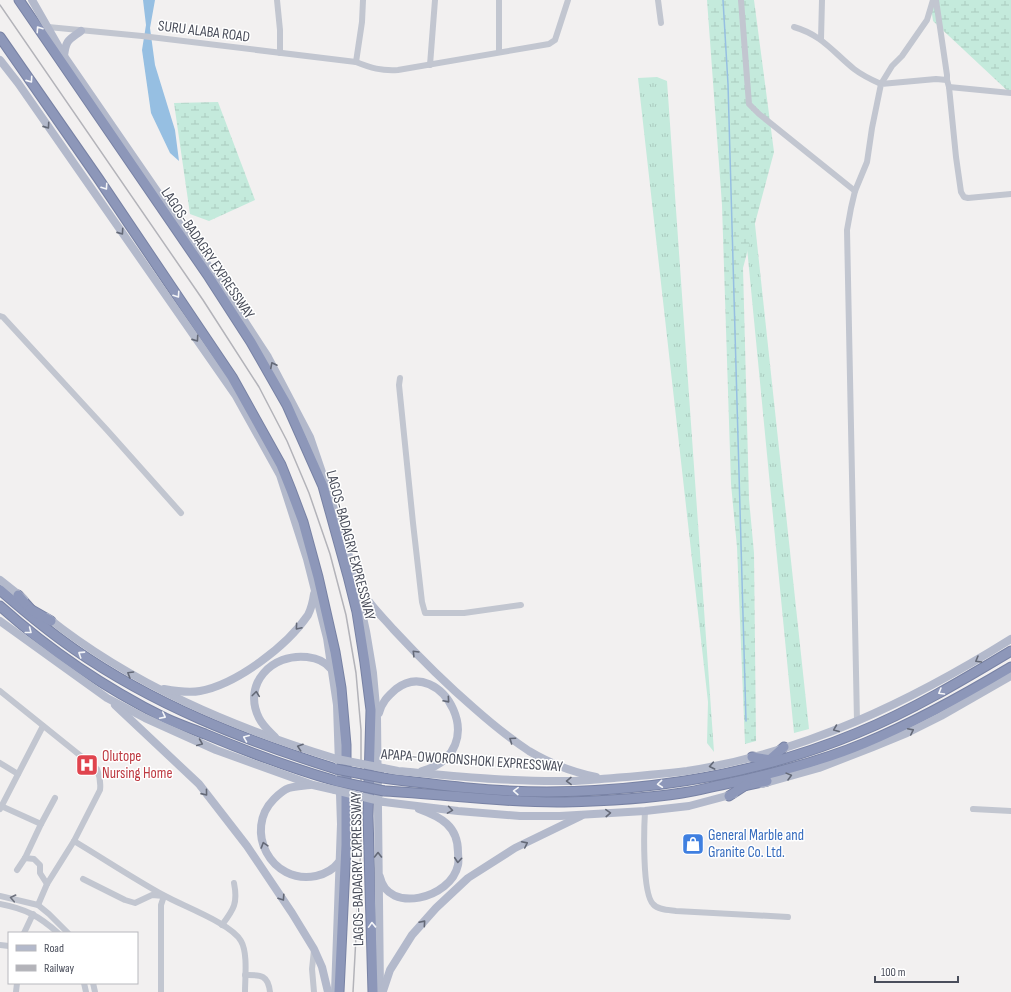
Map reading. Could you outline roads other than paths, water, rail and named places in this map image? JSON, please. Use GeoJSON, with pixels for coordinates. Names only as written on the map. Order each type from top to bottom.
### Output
{"type":"FeatureCollection","features":[{"type":"Feature","properties":{"kind":"highway","name":"LAGOS-BADAGRY EXPRESSWAY"},"geometry":{"type":"LineString","coordinates":[[19,0],[209,277],[251,342],[287,405],[323,486],[357,612],[371,710],[368,816],[374,992]]}},
{"type":"Feature","properties":{"kind":"highway","name":"LAGOS-BADAGRY EXPRESSWAY"},"geometry":{"type":"LineString","coordinates":[[0,37],[98,178],[232,377],[281,465],[292,490],[303,522],[324,604],[335,652],[342,702],[346,745],[346,846],[339,992]]}},
{"type":"Feature","properties":{"kind":"highway","name":"APAPA-OWORONSHOKI EXPRESSWAY"},"geometry":{"type":"LineString","coordinates":[[0,590],[16,598],[48,625],[74,650],[166,704],[201,720],[269,747],[336,769],[383,778],[496,790],[548,792],[612,789],[690,781],[785,758],[857,734],[914,707],[1011,651]]}},
{"type":"Feature","properties":{"kind":"highway"},"geometry":{"type":"LineString","coordinates":[[16,598],[48,625]]}},
{"type":"Feature","properties":{"kind":"highway"},"geometry":{"type":"LineString","coordinates":[[0,606],[23,626],[65,658],[126,696],[166,718],[264,758],[336,780],[384,791],[508,800],[563,802],[653,797],[683,793],[767,777]]}},
{"type":"Feature","properties":{"kind":"highway"},"geometry":{"type":"LineString","coordinates":[[729,796],[744,786],[767,777],[888,734],[960,698],[1011,667]]}},
{"type":"Feature","properties":{"kind":"highway"},"geometry":{"type":"LineString","coordinates":[[762,764],[784,747]]}},
{"type":"Feature","properties":{"kind":"highway"},"geometry":{"type":"LineString","coordinates":[[752,757],[762,764],[767,777]]}},
{"type":"Feature","properties":{"kind":"highway"},"geometry":{"type":"LineString","coordinates":[[725,784],[744,786]]}},
{"type":"Feature","properties":{"kind":"main road","name":"LAGOS-BADAGRY EXPRESSWAY"},"geometry":{"type":"LineString","coordinates":[[32,0],[64,56],[212,271],[268,357],[310,437],[343,534],[351,563],[366,631],[373,673],[377,718],[378,870],[382,992]]}},
{"type":"Feature","properties":{"kind":"main road"},"geometry":{"type":"LineString","coordinates":[[64,56],[67,42],[81,31]]}},
{"type":"Feature","properties":{"kind":"main road","name":"LAGOS-BADAGRY EXPRESSWAY"},"geometry":{"type":"LineString","coordinates":[[0,60],[27,96],[236,396],[280,475],[307,559],[314,592],[327,638],[337,705],[341,824],[334,992]]}},
{"type":"Feature","properties":{"kind":"main road"},"geometry":{"type":"LineString","coordinates":[[351,563],[364,595],[381,616],[438,676],[494,725],[529,751],[560,766],[595,776],[613,778]]}},
{"type":"Feature","properties":{"kind":"main road","name":"APAPA-OWORONSHOKI EXPRESSWAY"},"geometry":{"type":"LineString","coordinates":[[0,580],[16,598]]}},
{"type":"Feature","properties":{"kind":"main road"},"geometry":{"type":"LineString","coordinates":[[151,686],[181,692],[199,691],[217,687],[235,678],[275,650],[289,637],[309,614],[314,592]]}},
{"type":"Feature","properties":{"kind":"main road"},"geometry":{"type":"LineString","coordinates":[[0,621],[107,698],[198,784],[247,846],[292,913],[314,949],[322,967],[328,992]]}},
{"type":"Feature","properties":{"kind":"main road","name":"APAPA-OWORONSHOKI EXPRESSWAY"},"geometry":{"type":"LineString","coordinates":[[48,625],[151,686],[205,711],[277,739],[337,759],[398,771],[541,781],[585,780],[653,775],[688,771],[752,757],[821,736],[912,696],[1011,639]]}},
{"type":"Feature","properties":{"kind":"main road"},"geometry":{"type":"LineString","coordinates":[[277,739],[264,727],[258,717],[255,707],[257,684],[263,674],[278,661],[300,657],[314,658],[324,663],[331,669]]}},
{"type":"Feature","properties":{"kind":"main road"},"geometry":{"type":"LineString","coordinates":[[107,698],[145,718],[198,742],[313,785],[384,802],[458,811],[520,816],[645,811],[689,806],[729,796],[767,777],[818,768],[907,733],[941,716],[1011,676]]}},
{"type":"Feature","properties":{"kind":"main road"},"geometry":{"type":"LineString","coordinates":[[377,718],[381,703],[402,684],[419,682],[433,685],[452,704],[458,720],[458,732],[455,745],[447,758],[438,765],[417,773]]}},
{"type":"Feature","properties":{"kind":"main road"},"geometry":{"type":"LineString","coordinates":[[313,785],[287,789],[276,796],[268,804],[261,825],[262,839],[266,854],[273,863],[285,872],[297,876],[309,877],[321,874],[332,870],[339,862]]}},
{"type":"Feature","properties":{"kind":"main road"},"geometry":{"type":"LineString","coordinates":[[378,870],[381,882],[389,892],[404,898],[428,896],[439,891],[452,880],[458,864],[458,842],[453,832],[447,823],[436,815],[411,806]]}},
{"type":"Feature","properties":{"kind":"main road"},"geometry":{"type":"LineString","coordinates":[[382,992],[390,970],[412,935],[436,908],[468,878],[515,848],[585,814]]}},
{"type":"Feature","properties":{"kind":"street"},"geometry":{"type":"LineString","coordinates":[[277,0],[280,30],[280,53]]}},
{"type":"Feature","properties":{"kind":"street"},"geometry":{"type":"LineString","coordinates":[[356,62],[362,22],[363,0]]}},
{"type":"Feature","properties":{"kind":"street"},"geometry":{"type":"LineString","coordinates":[[430,65],[435,0]]}},
{"type":"Feature","properties":{"kind":"street"},"geometry":{"type":"LineString","coordinates":[[499,52],[500,0]]}},
{"type":"Feature","properties":{"kind":"street","name":"SURU ALABA ROAD"},"geometry":{"type":"LineString","coordinates":[[48,27],[142,36],[356,62],[374,69],[385,71],[430,65],[549,44],[555,40],[568,0]]}},
{"type":"Feature","properties":{"kind":"street"},"geometry":{"type":"LineString","coordinates":[[658,0],[660,23]]}},
{"type":"Feature","properties":{"kind":"street"},"geometry":{"type":"LineString","coordinates":[[741,0],[749,104],[759,114],[855,191]]}},
{"type":"Feature","properties":{"kind":"street"},"geometry":{"type":"LineString","coordinates":[[821,39],[822,0]]}},
{"type":"Feature","properties":{"kind":"street"},"geometry":{"type":"LineString","coordinates":[[857,721],[848,230],[850,208],[855,191],[867,162],[881,84],[892,66],[902,56],[927,20],[933,0]]}},
{"type":"Feature","properties":{"kind":"street"},"geometry":{"type":"LineString","coordinates":[[936,0],[943,40],[956,157],[962,192],[964,197],[968,198],[1011,194]]}},
{"type":"Feature","properties":{"kind":"street"},"geometry":{"type":"LineString","coordinates":[[794,27],[804,30],[821,39],[855,69],[866,77],[881,84],[936,79],[947,80]]}},
{"type":"Feature","properties":{"kind":"street"},"geometry":{"type":"LineString","coordinates":[[949,87],[1011,93]]}},
{"type":"Feature","properties":{"kind":"street"},"geometry":{"type":"LineString","coordinates":[[0,316],[3,317],[108,430],[181,513]]}},
{"type":"Feature","properties":{"kind":"street"},"geometry":{"type":"LineString","coordinates":[[400,378],[399,385],[413,524],[422,602],[425,613],[464,613],[522,605]]}},
{"type":"Feature","properties":{"kind":"street"},"geometry":{"type":"LineString","coordinates":[[0,691],[97,769],[100,776],[100,790],[74,841],[47,884],[38,905]]}},
{"type":"Feature","properties":{"kind":"street"},"geometry":{"type":"LineString","coordinates":[[41,824],[1,807],[43,726]]}},
{"type":"Feature","properties":{"kind":"street"},"geometry":{"type":"LineString","coordinates":[[0,763],[18,774]]}},
{"type":"Feature","properties":{"kind":"street"},"geometry":{"type":"LineString","coordinates":[[16,870],[25,858],[55,798]]}},
{"type":"Feature","properties":{"kind":"street"},"geometry":{"type":"LineString","coordinates":[[973,809],[1011,811]]}},
{"type":"Feature","properties":{"kind":"street"},"geometry":{"type":"LineString","coordinates":[[645,811],[644,841],[649,897],[652,903],[656,906],[663,910],[788,917]]}},
{"type":"Feature","properties":{"kind":"street"},"geometry":{"type":"LineString","coordinates":[[74,841],[164,896],[222,925],[235,934],[245,948],[245,992]]}},
{"type":"Feature","properties":{"kind":"street"},"geometry":{"type":"LineString","coordinates":[[25,858],[34,859],[40,865],[40,873],[47,884]]}},
{"type":"Feature","properties":{"kind":"street"},"geometry":{"type":"LineString","coordinates":[[83,879],[125,900],[135,903],[152,895],[164,896]]}},
{"type":"Feature","properties":{"kind":"street"},"geometry":{"type":"LineString","coordinates":[[222,925],[229,916],[236,900],[234,883]]}},
{"type":"Feature","properties":{"kind":"street"},"geometry":{"type":"LineString","coordinates":[[0,896],[38,905],[67,932]]}},
{"type":"Feature","properties":{"kind":"street"},"geometry":{"type":"LineString","coordinates":[[161,992],[161,905],[164,896]]}},
{"type":"Feature","properties":{"kind":"street"},"geometry":{"type":"LineString","coordinates":[[0,904],[33,914],[44,920],[57,932]]}},
{"type":"Feature","properties":{"kind":"street"},"geometry":{"type":"LineString","coordinates":[[24,932],[33,914]]}},
{"type":"Feature","properties":{"kind":"street"},"geometry":{"type":"LineString","coordinates":[[314,949],[312,970],[314,992]]}},
{"type":"Feature","properties":{"kind":"street"},"geometry":{"type":"LineString","coordinates":[[245,976],[262,976],[267,980],[270,992]]}},
{"type":"Feature","properties":{"kind":"water"},"geometry":{"type":"Polygon","coordinates":[[[143,0],[155,0],[150,28],[155,65],[175,130],[179,161],[170,153],[151,113],[142,50],[146,25],[143,0]]]}},
{"type":"Feature","properties":{"kind":"waterway"},"geometry":{"type":"LineString","coordinates":[[723,0],[728,84],[746,721]]}},
{"type":"Feature","properties":{"kind":"railway"},"geometry":{"type":"LineString","coordinates":[[0,5],[203,300],[259,387],[287,441],[309,493],[330,554],[346,615],[356,673],[361,730],[361,844],[353,992]]}},
{"type":"Feature","properties":{"kind":"place","name":"Olutope Nursing Home"},"geometry":{"type":"Point","coordinates":[87,765]}},
{"type":"Feature","properties":{"kind":"place","name":"General Marble and Granite Co. Ltd."},"geometry":{"type":"Point","coordinates":[693,844]}}]}
